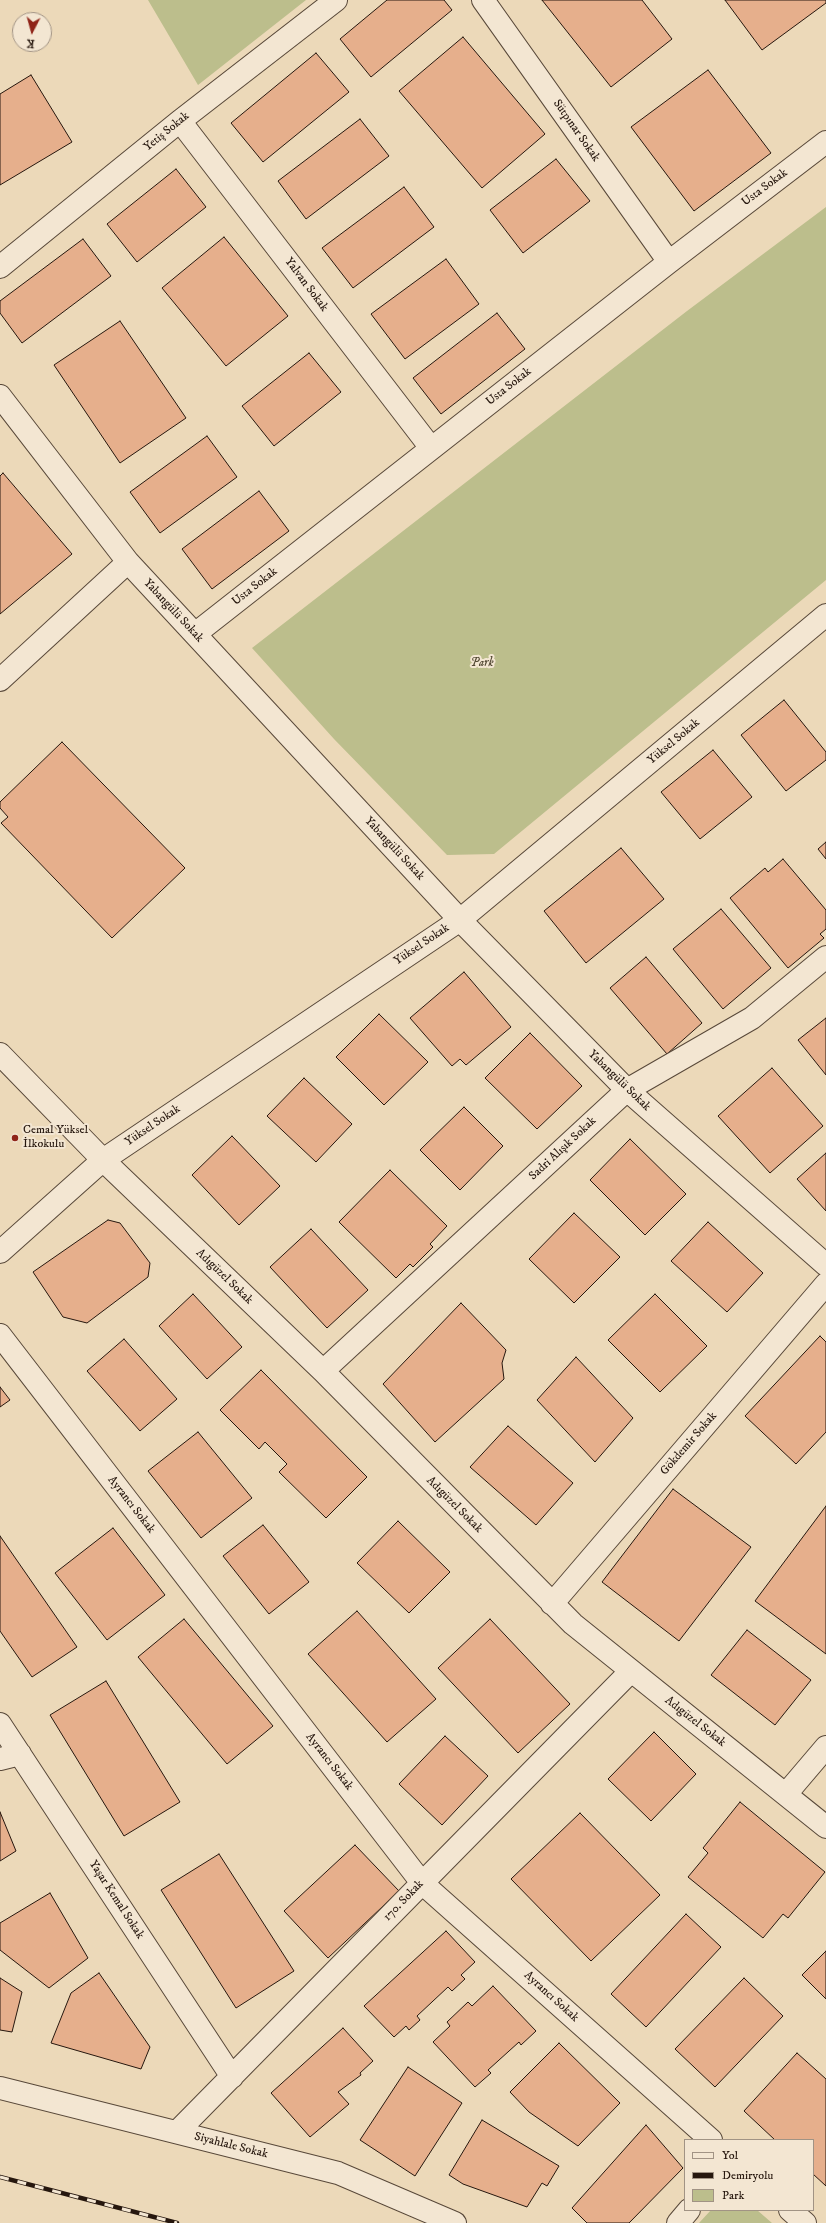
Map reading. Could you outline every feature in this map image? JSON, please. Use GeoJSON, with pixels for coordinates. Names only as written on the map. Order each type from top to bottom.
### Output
{"type":"FeatureCollection","features":[{"type":"Feature","properties":{"kind":"street","name":"Yetiş Sokak"},"geometry":{"type":"LineString","coordinates":[[0,267],[180,121],[336,0]]}},
{"type":"Feature","properties":{"kind":"street","name":"Sütpınar Sokak"},"geometry":{"type":"LineString","coordinates":[[483,0],[669,262]]}},
{"type":"Feature","properties":{"kind":"street","name":"Yalvan Sokak"},"geometry":{"type":"LineString","coordinates":[[180,121],[431,448]]}},
{"type":"Feature","properties":{"kind":"street","name":"Usta Sokak"},"geometry":{"type":"LineString","coordinates":[[195,634],[669,262],[826,142]]}},
{"type":"Feature","properties":{"kind":"street","name":"Yabangülü Sokak"},"geometry":{"type":"LineString","coordinates":[[0,396],[128,562],[460,920],[627,1090],[826,1264]]}},
{"type":"Feature","properties":{"kind":"street"},"geometry":{"type":"LineString","coordinates":[[0,680],[128,562]]}},
{"type":"Feature","properties":{"kind":"street","name":"Yüksel Sokak"},"geometry":{"type":"LineString","coordinates":[[0,1252],[103,1160],[460,920],[826,615]]}},
{"type":"Feature","properties":{"kind":"street","name":"Sadri Alışık Sokak"},"geometry":{"type":"LineString","coordinates":[[323,1371],[627,1090],[752,1018],[826,957]]}},
{"type":"Feature","properties":{"kind":"street","name":"Adıgüzel Sokak"},"geometry":{"type":"LineString","coordinates":[[0,1054],[17,1074],[103,1160],[323,1371],[573,1624],[826,1827]]}},
{"type":"Feature","properties":{"kind":"street","name":"Gökdemir Sokak"},"geometry":{"type":"LineString","coordinates":[[552,1604],[826,1284]]}},
{"type":"Feature","properties":{"kind":"street","name":"Ayrancı Sokak"},"geometry":{"type":"LineString","coordinates":[[0,1335],[422,1883],[710,2139]]}},
{"type":"Feature","properties":{"kind":"street","name":"170. Sokak"},"geometry":{"type":"LineString","coordinates":[[177,2132],[631,1671]]}},
{"type":"Feature","properties":{"kind":"street","name":"Yaşar Kemal Sokak"},"geometry":{"type":"LineString","coordinates":[[0,1724],[10,1757],[232,2077]]}},
{"type":"Feature","properties":{"kind":"street"},"geometry":{"type":"LineString","coordinates":[[786,1794],[826,1747]]}},
{"type":"Feature","properties":{"kind":"street","name":"Siyahlale Sokak"},"geometry":{"type":"LineString","coordinates":[[0,2088],[338,2172],[455,2223]]}},
{"type":"Feature","properties":{"kind":"street"},"geometry":{"type":"LineString","coordinates":[[678,2223],[688,2211]]}},
{"type":"Feature","properties":{"kind":"street"},"geometry":{"type":"LineString","coordinates":[[791,2211],[805,2223]]}},
{"type":"Feature","properties":{"kind":"green space"},"geometry":{"type":"Polygon","coordinates":[[[148,0],[306,0],[198,85],[148,0]]]}},
{"type":"Feature","properties":{"kind":"green space","name":"Park"},"geometry":{"type":"Polygon","coordinates":[[[826,207],[826,580],[494,854],[447,855],[334,739],[252,648],[687,311],[826,207]]]}},
{"type":"Feature","properties":{"kind":"green space"},"geometry":{"type":"Polygon","coordinates":[[[710,2211],[758,2211],[772,2223],[699,2223],[710,2211]]]}},
{"type":"Feature","properties":{"kind":"building"},"geometry":{"type":"Polygon","coordinates":[[[387,0],[444,0],[452,10],[371,77],[340,39],[387,0]]]}},
{"type":"Feature","properties":{"kind":"building"},"geometry":{"type":"Polygon","coordinates":[[[542,0],[642,0],[672,39],[611,87],[542,0]]]}},
{"type":"Feature","properties":{"kind":"building"},"geometry":{"type":"Polygon","coordinates":[[[725,0],[826,0],[826,3],[762,50],[725,0]]]}},
{"type":"Feature","properties":{"kind":"building"},"geometry":{"type":"Polygon","coordinates":[[[463,37],[545,134],[482,188],[399,91],[463,37]]]}},
{"type":"Feature","properties":{"kind":"building"},"geometry":{"type":"Polygon","coordinates":[[[316,53],[349,92],[263,162],[231,123],[316,53]]]}},
{"type":"Feature","properties":{"kind":"building"},"geometry":{"type":"Polygon","coordinates":[[[708,70],[771,153],[694,211],[631,127],[708,70]]]}},
{"type":"Feature","properties":{"kind":"building"},"geometry":{"type":"Polygon","coordinates":[[[31,75],[72,142],[0,185],[0,94],[31,75]]]}},
{"type":"Feature","properties":{"kind":"building"},"geometry":{"type":"Polygon","coordinates":[[[360,119],[389,156],[306,219],[278,181],[360,119]]]}},
{"type":"Feature","properties":{"kind":"building"},"geometry":{"type":"Polygon","coordinates":[[[556,159],[590,201],[523,253],[490,210],[556,159]]]}},
{"type":"Feature","properties":{"kind":"building"},"geometry":{"type":"Polygon","coordinates":[[[176,169],[206,207],[137,262],[107,224],[176,169]]]}},
{"type":"Feature","properties":{"kind":"building"},"geometry":{"type":"Polygon","coordinates":[[[404,187],[434,227],[353,288],[322,248],[404,187]]]}},
{"type":"Feature","properties":{"kind":"building"},"geometry":{"type":"Polygon","coordinates":[[[224,237],[288,316],[226,366],[162,288],[224,237]]]}},
{"type":"Feature","properties":{"kind":"building"},"geometry":{"type":"Polygon","coordinates":[[[83,239],[111,276],[22,343],[0,313],[0,301],[83,239]]]}},
{"type":"Feature","properties":{"kind":"building"},"geometry":{"type":"Polygon","coordinates":[[[446,259],[479,304],[405,359],[371,314],[446,259]]]}},
{"type":"Feature","properties":{"kind":"building"},"geometry":{"type":"Polygon","coordinates":[[[497,313],[525,349],[441,414],[413,378],[497,313]]]}},
{"type":"Feature","properties":{"kind":"building"},"geometry":{"type":"Polygon","coordinates":[[[120,321],[186,418],[120,463],[54,365],[120,321]]]}},
{"type":"Feature","properties":{"kind":"building"},"geometry":{"type":"Polygon","coordinates":[[[309,353],[341,392],[274,446],[242,406],[309,353]]]}},
{"type":"Feature","properties":{"kind":"building"},"geometry":{"type":"Polygon","coordinates":[[[207,436],[237,477],[160,533],[130,492],[207,436]]]}},
{"type":"Feature","properties":{"kind":"building"},"geometry":{"type":"Polygon","coordinates":[[[3,473],[72,554],[0,614],[0,476],[3,473]]]}},
{"type":"Feature","properties":{"kind":"building"},"geometry":{"type":"Polygon","coordinates":[[[259,491],[289,531],[212,589],[182,549],[259,491]]]}},
{"type":"Feature","properties":{"kind":"building"},"geometry":{"type":"Polygon","coordinates":[[[784,700],[826,752],[826,760],[786,791],[741,735],[784,700]]]}},
{"type":"Feature","properties":{"kind":"building"},"geometry":{"type":"Polygon","coordinates":[[[62,742],[185,868],[112,938],[1,823],[8,817],[0,808],[0,802],[62,742]]]}},
{"type":"Feature","properties":{"kind":"building"},"geometry":{"type":"Polygon","coordinates":[[[713,750],[752,797],[700,839],[661,792],[713,750]]]}},
{"type":"Feature","properties":{"kind":"building"},"geometry":{"type":"Polygon","coordinates":[[[826,842],[826,859],[818,849],[826,842]]]}},
{"type":"Feature","properties":{"kind":"building"},"geometry":{"type":"Polygon","coordinates":[[[621,848],[664,899],[586,963],[544,911],[621,848]]]}},
{"type":"Feature","properties":{"kind":"building"},"geometry":{"type":"Polygon","coordinates":[[[783,859],[826,910],[826,929],[820,934],[824,938],[788,968],[730,898],[765,868],[768,872],[783,859]]]}},
{"type":"Feature","properties":{"kind":"building"},"geometry":{"type":"Polygon","coordinates":[[[721,909],[771,968],[723,1009],[673,949],[721,909]]]}},
{"type":"Feature","properties":{"kind":"building"},"geometry":{"type":"Polygon","coordinates":[[[646,957],[702,1023],[667,1054],[610,988],[646,957]]]}},
{"type":"Feature","properties":{"kind":"building"},"geometry":{"type":"Polygon","coordinates":[[[464,972],[511,1027],[466,1065],[460,1059],[452,1066],[410,1018],[464,972]]]}},
{"type":"Feature","properties":{"kind":"building"},"geometry":{"type":"Polygon","coordinates":[[[379,1014],[428,1062],[384,1105],[336,1057],[379,1014]]]}},
{"type":"Feature","properties":{"kind":"building"},"geometry":{"type":"Polygon","coordinates":[[[826,1018],[826,1075],[798,1040],[826,1018]]]}},
{"type":"Feature","properties":{"kind":"building"},"geometry":{"type":"Polygon","coordinates":[[[530,1033],[582,1086],[537,1129],[485,1078],[530,1033]]]}},
{"type":"Feature","properties":{"kind":"building"},"geometry":{"type":"Polygon","coordinates":[[[772,1068],[823,1126],[770,1173],[718,1116],[772,1068]]]}},
{"type":"Feature","properties":{"kind":"building"},"geometry":{"type":"Polygon","coordinates":[[[304,1078],[352,1124],[316,1162],[267,1116],[304,1078]]]}},
{"type":"Feature","properties":{"kind":"building"},"geometry":{"type":"Polygon","coordinates":[[[464,1107],[503,1146],[460,1190],[420,1150],[464,1107]]]}},
{"type":"Feature","properties":{"kind":"building"},"geometry":{"type":"Polygon","coordinates":[[[232,1136],[280,1186],[239,1225],[192,1175],[232,1136]]]}},
{"type":"Feature","properties":{"kind":"building"},"geometry":{"type":"Polygon","coordinates":[[[630,1139],[686,1194],[645,1235],[590,1180],[630,1139]]]}},
{"type":"Feature","properties":{"kind":"building"},"geometry":{"type":"Polygon","coordinates":[[[826,1153],[826,1211],[797,1179],[826,1153]]]}},
{"type":"Feature","properties":{"kind":"building"},"geometry":{"type":"Polygon","coordinates":[[[390,1170],[447,1226],[430,1244],[433,1247],[413,1267],[410,1264],[396,1278],[339,1222],[390,1170]]]}},
{"type":"Feature","properties":{"kind":"building"},"geometry":{"type":"Polygon","coordinates":[[[574,1213],[620,1257],[574,1303],[529,1259],[574,1213]]]}},
{"type":"Feature","properties":{"kind":"building"},"geometry":{"type":"Polygon","coordinates":[[[108,1220],[120,1223],[150,1263],[148,1277],[87,1323],[63,1317],[33,1272],[108,1220]]]}},
{"type":"Feature","properties":{"kind":"building"},"geometry":{"type":"Polygon","coordinates":[[[708,1222],[763,1273],[727,1312],[671,1261],[708,1222]]]}},
{"type":"Feature","properties":{"kind":"building"},"geometry":{"type":"Polygon","coordinates":[[[311,1229],[368,1290],[327,1328],[270,1267],[311,1229]]]}},
{"type":"Feature","properties":{"kind":"building"},"geometry":{"type":"Polygon","coordinates":[[[193,1294],[242,1347],[207,1379],[159,1326],[193,1294]]]}},
{"type":"Feature","properties":{"kind":"building"},"geometry":{"type":"Polygon","coordinates":[[[655,1294],[707,1346],[660,1392],[608,1340],[655,1294]]]}},
{"type":"Feature","properties":{"kind":"building"},"geometry":{"type":"Polygon","coordinates":[[[461,1303],[506,1350],[502,1363],[504,1379],[435,1442],[383,1384],[461,1303]]]}},
{"type":"Feature","properties":{"kind":"building"},"geometry":{"type":"Polygon","coordinates":[[[820,1336],[826,1342],[826,1432],[796,1464],[745,1416],[820,1336]]]}},
{"type":"Feature","properties":{"kind":"building"},"geometry":{"type":"Polygon","coordinates":[[[124,1339],[177,1399],[140,1431],[87,1371],[124,1339]]]}},
{"type":"Feature","properties":{"kind":"building"},"geometry":{"type":"Polygon","coordinates":[[[576,1357],[633,1418],[595,1462],[537,1400],[576,1357]]]}},
{"type":"Feature","properties":{"kind":"building"},"geometry":{"type":"Polygon","coordinates":[[[261,1370],[367,1477],[326,1518],[279,1472],[287,1464],[265,1442],[259,1449],[220,1410],[261,1370]]]}},
{"type":"Feature","properties":{"kind":"building"},"geometry":{"type":"Polygon","coordinates":[[[0,1387],[10,1400],[0,1407],[0,1387]]]}},
{"type":"Feature","properties":{"kind":"building"},"geometry":{"type":"Polygon","coordinates":[[[508,1426],[573,1483],[536,1525],[470,1467],[508,1426]]]}},
{"type":"Feature","properties":{"kind":"building"},"geometry":{"type":"Polygon","coordinates":[[[198,1432],[252,1498],[201,1538],[148,1471],[198,1432]]]}},
{"type":"Feature","properties":{"kind":"building"},"geometry":{"type":"Polygon","coordinates":[[[673,1489],[751,1547],[679,1641],[602,1582],[673,1489]]]}},
{"type":"Feature","properties":{"kind":"building"},"geometry":{"type":"Polygon","coordinates":[[[826,1506],[826,1654],[755,1601],[826,1506]]]}},
{"type":"Feature","properties":{"kind":"building"},"geometry":{"type":"Polygon","coordinates":[[[398,1521],[450,1572],[409,1613],[357,1563],[398,1521]]]}},
{"type":"Feature","properties":{"kind":"building"},"geometry":{"type":"Polygon","coordinates":[[[263,1525],[309,1582],[269,1614],[223,1556],[263,1525]]]}},
{"type":"Feature","properties":{"kind":"building"},"geometry":{"type":"Polygon","coordinates":[[[113,1528],[165,1595],[107,1640],[55,1573],[113,1528]]]}},
{"type":"Feature","properties":{"kind":"building"},"geometry":{"type":"Polygon","coordinates":[[[0,1536],[77,1647],[32,1677],[0,1631],[0,1536]]]}},
{"type":"Feature","properties":{"kind":"building"},"geometry":{"type":"Polygon","coordinates":[[[357,1611],[436,1699],[387,1742],[308,1654],[357,1611]]]}},
{"type":"Feature","properties":{"kind":"building"},"geometry":{"type":"Polygon","coordinates":[[[184,1619],[273,1726],[227,1764],[138,1657],[184,1619]]]}},
{"type":"Feature","properties":{"kind":"building"},"geometry":{"type":"Polygon","coordinates":[[[490,1619],[570,1704],[518,1753],[438,1668],[490,1619]]]}},
{"type":"Feature","properties":{"kind":"building"},"geometry":{"type":"Polygon","coordinates":[[[747,1630],[811,1680],[775,1725],[711,1675],[747,1630]]]}},
{"type":"Feature","properties":{"kind":"building"},"geometry":{"type":"Polygon","coordinates":[[[106,1681],[180,1802],[124,1836],[50,1715],[106,1681]]]}},
{"type":"Feature","properties":{"kind":"building"},"geometry":{"type":"Polygon","coordinates":[[[654,1732],[696,1774],[651,1821],[608,1779],[654,1732]]]}},
{"type":"Feature","properties":{"kind":"building"},"geometry":{"type":"Polygon","coordinates":[[[445,1736],[488,1776],[442,1825],[399,1784],[445,1736]]]}},
{"type":"Feature","properties":{"kind":"building"},"geometry":{"type":"Polygon","coordinates":[[[740,1802],[825,1872],[788,1918],[783,1914],[763,1938],[688,1877],[708,1853],[703,1848],[740,1802]]]}},
{"type":"Feature","properties":{"kind":"building"},"geometry":{"type":"Polygon","coordinates":[[[0,1812],[16,1851],[0,1861],[0,1812]]]}},
{"type":"Feature","properties":{"kind":"building"},"geometry":{"type":"Polygon","coordinates":[[[580,1813],[660,1895],[591,1961],[511,1879],[580,1813]]]}},
{"type":"Feature","properties":{"kind":"building"},"geometry":{"type":"Polygon","coordinates":[[[355,1845],[399,1891],[328,1958],[284,1911],[355,1845]]]}},
{"type":"Feature","properties":{"kind":"building"},"geometry":{"type":"Polygon","coordinates":[[[219,1854],[294,1971],[236,2008],[161,1890],[219,1854]]]}},
{"type":"Feature","properties":{"kind":"building"},"geometry":{"type":"Polygon","coordinates":[[[50,1893],[88,1958],[49,1988],[0,1950],[0,1923],[50,1893]]]}},
{"type":"Feature","properties":{"kind":"building"},"geometry":{"type":"Polygon","coordinates":[[[686,1914],[721,1947],[646,2027],[611,1994],[686,1914]]]}},
{"type":"Feature","properties":{"kind":"building"},"geometry":{"type":"Polygon","coordinates":[[[446,1931],[475,1962],[461,1975],[465,1979],[452,1991],[448,1987],[417,2016],[420,2020],[409,2030],[406,2026],[394,2037],[364,2006],[446,1931]]]}},
{"type":"Feature","properties":{"kind":"building"},"geometry":{"type":"Polygon","coordinates":[[[826,1951],[826,1999],[802,1975],[826,1951]]]}},
{"type":"Feature","properties":{"kind":"building"},"geometry":{"type":"Polygon","coordinates":[[[99,1973],[150,2047],[141,2069],[51,2043],[71,1993],[99,1973]]]}},
{"type":"Feature","properties":{"kind":"building"},"geometry":{"type":"Polygon","coordinates":[[[0,1978],[22,1992],[12,2032],[0,2030],[0,1978]]]}},
{"type":"Feature","properties":{"kind":"building"},"geometry":{"type":"Polygon","coordinates":[[[744,1978],[783,2016],[715,2087],[675,2049],[744,1978]]]}},
{"type":"Feature","properties":{"kind":"building"},"geometry":{"type":"Polygon","coordinates":[[[493,1986],[536,2031],[521,2045],[519,2042],[488,2070],[491,2073],[475,2087],[433,2042],[450,2026],[447,2022],[468,2002],[472,2006],[493,1986]]]}},
{"type":"Feature","properties":{"kind":"building"},"geometry":{"type":"Polygon","coordinates":[[[343,2028],[373,2061],[360,2073],[361,2075],[338,2092],[349,2104],[310,2137],[271,2093],[343,2028]]]}},
{"type":"Feature","properties":{"kind":"building"},"geometry":{"type":"Polygon","coordinates":[[[559,2043],[620,2103],[578,2146],[529,2112],[510,2092],[559,2043]]]}},
{"type":"Feature","properties":{"kind":"building"},"geometry":{"type":"Polygon","coordinates":[[[797,2053],[826,2079],[826,2186],[814,2175],[814,2139],[774,2139],[744,2111],[797,2053]]]}},
{"type":"Feature","properties":{"kind":"building"},"geometry":{"type":"Polygon","coordinates":[[[408,2067],[462,2103],[415,2176],[360,2140],[408,2067]]]}},
{"type":"Feature","properties":{"kind":"building"},"geometry":{"type":"Polygon","coordinates":[[[482,2120],[559,2166],[547,2186],[542,2183],[527,2207],[463,2184],[449,2175],[482,2120]]]}},
{"type":"Feature","properties":{"kind":"building"},"geometry":{"type":"Polygon","coordinates":[[[646,2125],[683,2168],[629,2223],[587,2223],[572,2208],[646,2125]]]}},
{"type":"Feature","properties":{"kind":"railway"},"geometry":{"type":"LineString","coordinates":[[0,2177],[177,2223]]}},
{"type":"Feature","properties":{"kind":"place","name":"Cemal Yüksel İlkokulu"},"geometry":{"type":"Point","coordinates":[15,1138]}}]}
